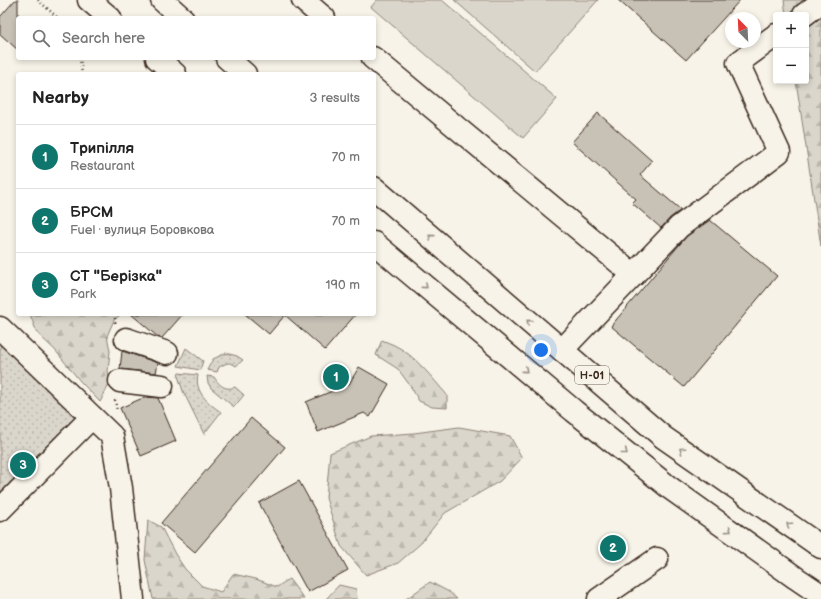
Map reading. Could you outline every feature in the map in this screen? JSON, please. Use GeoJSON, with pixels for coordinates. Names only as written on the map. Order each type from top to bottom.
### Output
{"type":"FeatureCollection","features":[{"type":"Feature","properties":{"kind":"main road"},"geometry":{"type":"LineString","coordinates":[[89,0],[108,16]]}},
{"type":"Feature","properties":{"kind":"main road"},"geometry":{"type":"LineString","coordinates":[[162,0],[180,16]]}},
{"type":"Feature","properties":{"kind":"main road"},"geometry":{"type":"LineString","coordinates":[[303,0],[322,16]]}},
{"type":"Feature","properties":{"kind":"main road"},"geometry":{"type":"LineString","coordinates":[[808,12],[821,2]]}},
{"type":"Feature","properties":{"kind":"main road"},"geometry":{"type":"LineString","coordinates":[[562,350],[679,227],[779,152],[738,63],[773,37]]}},
{"type":"Feature","properties":{"kind":"main road"},"geometry":{"type":"LineString","coordinates":[[159,60],[173,72]]}},
{"type":"Feature","properties":{"kind":"main road"},"geometry":{"type":"LineString","coordinates":[[229,60],[243,72]]}},
{"type":"Feature","properties":{"kind":"main road"},"geometry":{"type":"LineString","coordinates":[[375,60],[634,274]]}},
{"type":"Feature","properties":{"kind":"main road","name":"Н-01"},"geometry":{"type":"LineString","coordinates":[[376,190],[663,437],[821,547]]}},
{"type":"Feature","properties":{"kind":"main road"},"geometry":{"type":"LineString","coordinates":[[376,245],[574,411],[670,488],[821,595]]}},
{"type":"Feature","properties":{"kind":"main road"},"geometry":{"type":"LineString","coordinates":[[0,328],[112,436],[121,488],[133,599]]}},
{"type":"Feature","properties":{"kind":"main road"},"geometry":{"type":"LineString","coordinates":[[126,339],[167,353]]}},
{"type":"Feature","properties":{"kind":"main road"},"geometry":{"type":"LineString","coordinates":[[120,381],[162,386]]}},
{"type":"Feature","properties":{"kind":"main road"},"geometry":{"type":"LineString","coordinates":[[0,510],[92,417]]}},
{"type":"Feature","properties":{"kind":"main road"},"geometry":{"type":"LineString","coordinates":[[599,599],[657,559]]}},
{"type":"Feature","properties":{"kind":"path"},"geometry":{"type":"LineString","coordinates":[[38,0],[56,16]]}},
{"type":"Feature","properties":{"kind":"path"},"geometry":{"type":"LineString","coordinates":[[80,60],[82,72]]}},
{"type":"Feature","properties":{"kind":"green space"},"geometry":{"type":"Polygon","coordinates":[[[377,0],[442,0],[557,99],[523,138],[371,7],[377,0]]]}},
{"type":"Feature","properties":{"kind":"green space"},"geometry":{"type":"Polygon","coordinates":[[[454,0],[598,0],[535,71],[454,0]]]}},
{"type":"Feature","properties":{"kind":"green space"},"geometry":{"type":"Polygon","coordinates":[[[784,0],[821,0],[821,246],[796,84],[809,84],[809,12],[786,12],[784,0]]]}},
{"type":"Feature","properties":{"kind":"green space"},"geometry":{"type":"Polygon","coordinates":[[[31,316],[119,316],[114,320],[107,336],[110,351],[108,371],[110,383],[100,402],[80,381],[55,350],[37,333],[31,316]]]}},
{"type":"Feature","properties":{"kind":"green space"},"geometry":{"type":"Polygon","coordinates":[[[0,328],[92,417],[0,512],[0,328]]]}},
{"type":"Feature","properties":{"kind":"green space"},"geometry":{"type":"Polygon","coordinates":[[[382,340],[409,354],[423,367],[447,395],[447,408],[432,407],[419,401],[398,369],[376,355],[382,340]]]}},
{"type":"Feature","properties":{"kind":"green space"},"geometry":{"type":"Polygon","coordinates":[[[186,348],[203,361],[200,370],[178,366],[186,348]]]}},
{"type":"Feature","properties":{"kind":"green space"},"geometry":{"type":"Polygon","coordinates":[[[226,353],[237,356],[243,360],[236,366],[232,363],[224,364],[219,367],[217,372],[207,370],[213,359],[226,353]]]}},
{"type":"Feature","properties":{"kind":"green space"},"geometry":{"type":"Polygon","coordinates":[[[179,373],[198,375],[197,381],[200,392],[207,401],[221,412],[204,434],[183,391],[178,376],[179,373]]]}},
{"type":"Feature","properties":{"kind":"green space"},"geometry":{"type":"Polygon","coordinates":[[[207,376],[214,377],[220,385],[225,388],[235,387],[244,395],[234,407],[211,388],[208,383],[207,376]]]}},
{"type":"Feature","properties":{"kind":"green space"},"geometry":{"type":"Polygon","coordinates":[[[459,427],[510,436],[522,458],[500,481],[445,513],[420,544],[398,563],[366,575],[341,546],[326,498],[330,453],[371,436],[414,433],[459,427]]]}},
{"type":"Feature","properties":{"kind":"green space"},"geometry":{"type":"Polygon","coordinates":[[[148,520],[161,527],[175,554],[185,569],[202,586],[221,592],[233,574],[256,579],[277,587],[289,579],[304,599],[153,599],[145,560],[148,520]]]}},
{"type":"Feature","properties":{"kind":"green space"},"geometry":{"type":"Polygon","coordinates":[[[430,582],[449,592],[457,599],[406,599],[430,582]]]}},
{"type":"Feature","properties":{"kind":"green space"},"geometry":{"type":"Polygon","coordinates":[[[339,585],[356,589],[357,599],[326,599],[339,585]]]}},
{"type":"Feature","properties":{"kind":"building"},"geometry":{"type":"Polygon","coordinates":[[[15,0],[18,0],[18,16],[16,16],[16,48],[0,34],[0,17],[15,0]]]}},
{"type":"Feature","properties":{"kind":"building"},"geometry":{"type":"Polygon","coordinates":[[[618,0],[740,0],[729,12],[725,12],[725,17],[686,60],[618,0]]]}},
{"type":"Feature","properties":{"kind":"building"},"geometry":{"type":"Polygon","coordinates":[[[598,113],[652,161],[640,175],[681,210],[670,218],[661,228],[632,203],[636,199],[572,142],[598,113]]]}},
{"type":"Feature","properties":{"kind":"building"},"geometry":{"type":"Polygon","coordinates":[[[710,220],[777,276],[684,387],[611,326],[687,236],[710,220]]]}},
{"type":"Feature","properties":{"kind":"building"},"geometry":{"type":"Polygon","coordinates":[[[133,316],[181,316],[162,338],[158,337],[133,316]]]}},
{"type":"Feature","properties":{"kind":"building"},"geometry":{"type":"Polygon","coordinates":[[[247,316],[284,316],[269,334],[247,316]]]}},
{"type":"Feature","properties":{"kind":"building"},"geometry":{"type":"Polygon","coordinates":[[[286,316],[354,316],[325,350],[286,316]]]}},
{"type":"Feature","properties":{"kind":"building"},"geometry":{"type":"Polygon","coordinates":[[[122,351],[158,363],[156,373],[120,369],[122,351]]]}},
{"type":"Feature","properties":{"kind":"building"},"geometry":{"type":"Polygon","coordinates":[[[359,367],[389,384],[370,417],[364,413],[318,432],[306,402],[349,384],[359,367]]]}},
{"type":"Feature","properties":{"kind":"building"},"geometry":{"type":"Polygon","coordinates":[[[145,397],[158,398],[176,441],[141,456],[120,408],[145,397]]]}},
{"type":"Feature","properties":{"kind":"building"},"geometry":{"type":"Polygon","coordinates":[[[251,418],[285,447],[195,552],[161,523],[251,418]]]}},
{"type":"Feature","properties":{"kind":"building"},"geometry":{"type":"Polygon","coordinates":[[[299,481],[348,570],[308,592],[259,503],[299,481]]]}},
{"type":"Feature","properties":{"kind":"place","name":"Трипілля"},"geometry":{"type":"Point","coordinates":[336,377]}},
{"type":"Feature","properties":{"kind":"place","name":"СТ \"Берізка\""},"geometry":{"type":"Point","coordinates":[23,465]}},
{"type":"Feature","properties":{"kind":"place","name":"БРСМ"},"geometry":{"type":"Point","coordinates":[613,548]}}]}
